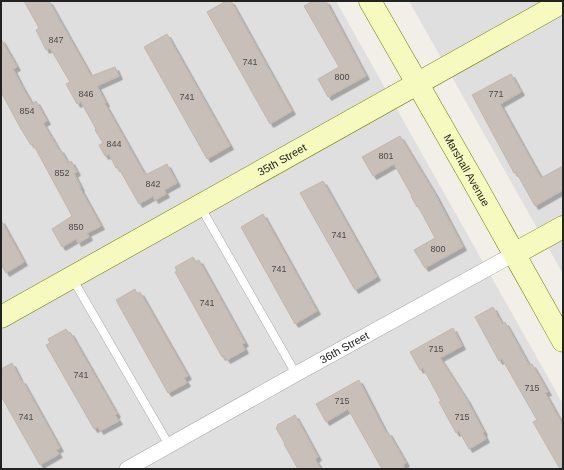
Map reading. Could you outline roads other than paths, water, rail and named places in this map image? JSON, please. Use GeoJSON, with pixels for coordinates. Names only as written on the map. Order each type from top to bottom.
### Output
{"type":"FeatureCollection","features":[{"type":"Feature","properties":{"kind":"street","name":"Marshall Avenue"},"geometry":{"type":"LineString","coordinates":[[370,1],[418,83],[563,341]]}},
{"type":"Feature","properties":{"kind":"street","name":"35th Street"},"geometry":{"type":"LineString","coordinates":[[1,317],[563,2]]}},
{"type":"Feature","properties":{"kind":"street","name":"36th Street"},"geometry":{"type":"LineString","coordinates":[[127,469],[563,227]]}},
{"type":"Feature","properties":{"kind":"lane"},"geometry":{"type":"LineString","coordinates":[[200,205],[296,374]]}},
{"type":"Feature","properties":{"kind":"lane"},"geometry":{"type":"LineString","coordinates":[[72,277],[169,445]]}}]}
